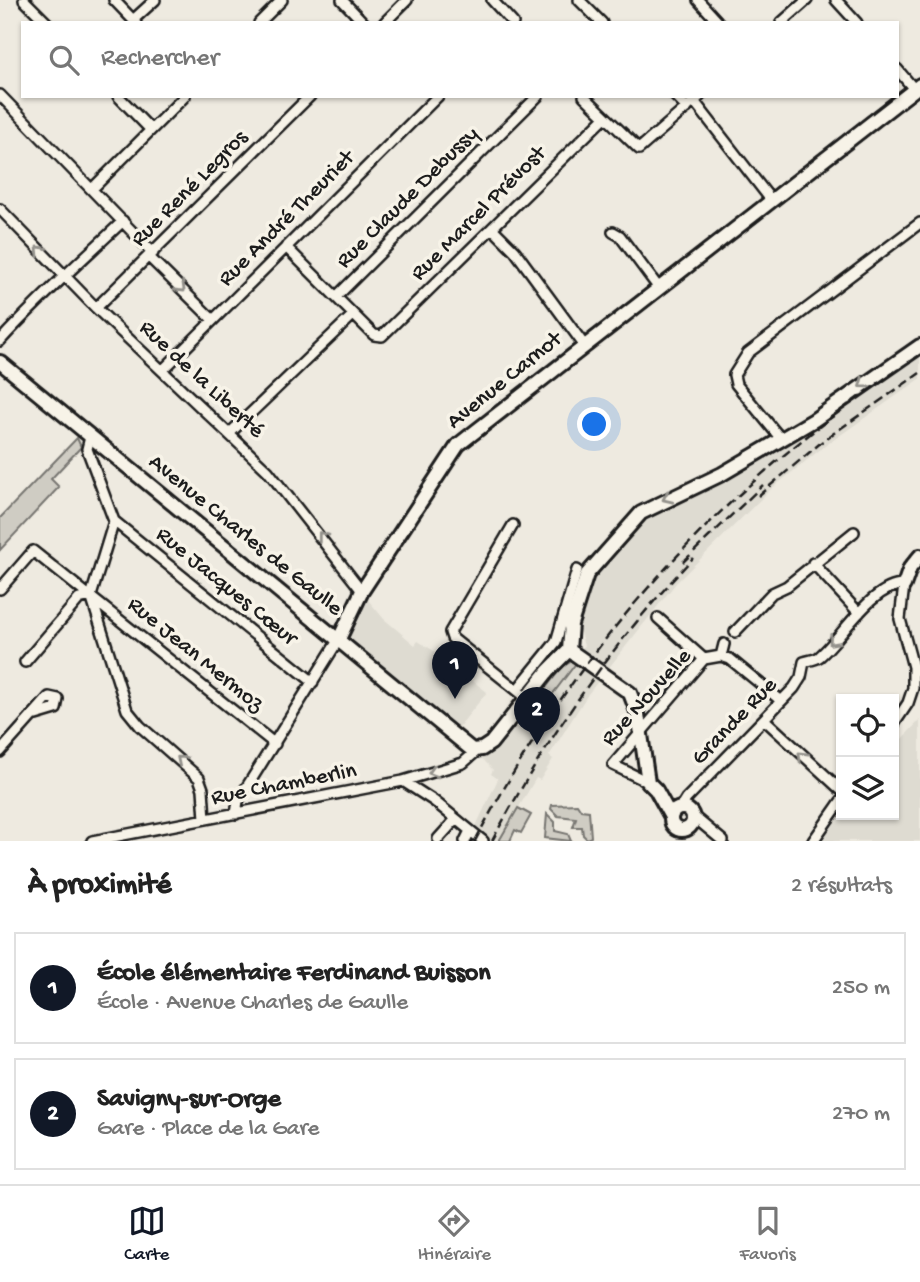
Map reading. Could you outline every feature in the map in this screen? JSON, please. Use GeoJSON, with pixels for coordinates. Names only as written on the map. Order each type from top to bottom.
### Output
{"type":"FeatureCollection","features":[{"type":"Feature","properties":{"kind":"street"},"geometry":{"type":"LineString","coordinates":[[24,0],[45,21]]}},
{"type":"Feature","properties":{"kind":"street"},"geometry":{"type":"LineString","coordinates":[[114,0],[135,21],[155,0]]}},
{"type":"Feature","properties":{"kind":"street"},"geometry":{"type":"LineString","coordinates":[[261,21],[282,0]]}},
{"type":"Feature","properties":{"kind":"street"},"geometry":{"type":"LineString","coordinates":[[342,0],[362,21]]}},
{"type":"Feature","properties":{"kind":"street"},"geometry":{"type":"LineString","coordinates":[[386,21],[407,0]]}},
{"type":"Feature","properties":{"kind":"street"},"geometry":{"type":"LineString","coordinates":[[492,0],[510,21]]}},
{"type":"Feature","properties":{"kind":"street"},"geometry":{"type":"LineString","coordinates":[[579,0],[600,21]]}},
{"type":"Feature","properties":{"kind":"street"},"geometry":{"type":"LineString","coordinates":[[698,0],[717,21]]}},
{"type":"Feature","properties":{"kind":"street"},"geometry":{"type":"LineString","coordinates":[[783,21],[807,0]]}},
{"type":"Feature","properties":{"kind":"street"},"geometry":{"type":"LineString","coordinates":[[836,0],[855,21]]}},
{"type":"Feature","properties":{"kind":"street"},"geometry":{"type":"LineString","coordinates":[[899,71],[917,87]]}},
{"type":"Feature","properties":{"kind":"street","name":"Avenue Carnot"},"geometry":{"type":"LineString","coordinates":[[236,814],[238,801],[339,639],[362,591],[458,445],[917,87]]}},
{"type":"Feature","properties":{"kind":"street"},"geometry":{"type":"LineString","coordinates":[[0,95],[123,220],[151,255],[213,320]]}},
{"type":"Feature","properties":{"kind":"street"},"geometry":{"type":"LineString","coordinates":[[120,98],[151,130]]}},
{"type":"Feature","properties":{"kind":"street"},"geometry":{"type":"LineString","coordinates":[[92,189],[183,98]]}},
{"type":"Feature","properties":{"kind":"street","name":"Rue René Legros"},"geometry":{"type":"LineString","coordinates":[[96,308],[308,98]]}},
{"type":"Feature","properties":{"kind":"street","name":"Rue André Theuriet"},"geometry":{"type":"LineString","coordinates":[[163,370],[436,98]]}},
{"type":"Feature","properties":{"kind":"street","name":"Rue Claude Debussy"},"geometry":{"type":"LineString","coordinates":[[336,297],[536,98]]}},
{"type":"Feature","properties":{"kind":"street"},"geometry":{"type":"LineString","coordinates":[[586,98],[639,149],[694,102],[771,200]]}},
{"type":"Feature","properties":{"kind":"street","name":"Rue Marcel Prévost"},"geometry":{"type":"LineString","coordinates":[[353,315],[379,337],[605,117]]}},
{"type":"Feature","properties":{"kind":"street","name":"Rue de la Liberté"},"geometry":{"type":"LineString","coordinates":[[0,209],[96,308],[230,433],[292,499],[362,591]]}},
{"type":"Feature","properties":{"kind":"street"},"geometry":{"type":"LineString","coordinates":[[0,341],[51,285],[66,277],[123,220]]}},
{"type":"Feature","properties":{"kind":"street"},"geometry":{"type":"LineString","coordinates":[[781,439],[736,384],[736,372],[748,354],[920,223]]}},
{"type":"Feature","properties":{"kind":"street"},"geometry":{"type":"LineString","coordinates":[[492,228],[515,251],[584,345]]}},
{"type":"Feature","properties":{"kind":"street"},"geometry":{"type":"LineString","coordinates":[[613,232],[620,236],[658,287]]}},
{"type":"Feature","properties":{"kind":"street"},"geometry":{"type":"LineString","coordinates":[[230,433],[353,315],[286,247]]}},
{"type":"Feature","properties":{"kind":"street"},"geometry":{"type":"LineString","coordinates":[[569,650],[571,624],[587,574],[645,509],[722,474],[814,420],[920,346]]}},
{"type":"Feature","properties":{"kind":"street","name":"Avenue Charles de Gaulle"},"geometry":{"type":"LineString","coordinates":[[0,362],[463,742],[481,744]]}},
{"type":"Feature","properties":{"kind":"street"},"geometry":{"type":"LineString","coordinates":[[90,437],[87,449],[114,521],[91,596],[127,710],[139,726],[199,778],[203,789],[205,819]]}},
{"type":"Feature","properties":{"kind":"street","name":"Rue Jacques Cœur"},"geometry":{"type":"LineString","coordinates":[[114,521],[313,682]]}},
{"type":"Feature","properties":{"kind":"street"},"geometry":{"type":"LineString","coordinates":[[513,525],[450,632],[452,638],[528,699]]}},
{"type":"Feature","properties":{"kind":"street"},"geometry":{"type":"LineString","coordinates":[[736,632],[772,593],[787,586],[854,532]]}},
{"type":"Feature","properties":{"kind":"street","name":"Rue Jean Mermoz"},"geometry":{"type":"LineString","coordinates":[[0,590],[33,551],[275,744]]}},
{"type":"Feature","properties":{"kind":"street"},"geometry":{"type":"LineString","coordinates":[[899,716],[914,688],[913,667],[900,619],[904,585],[910,568],[920,556]]}},
{"type":"Feature","properties":{"kind":"street"},"geometry":{"type":"LineString","coordinates":[[813,563],[859,612]]}},
{"type":"Feature","properties":{"kind":"street"},"geometry":{"type":"LineString","coordinates":[[517,690],[556,642],[577,570]]}},
{"type":"Feature","properties":{"kind":"street","name":"Grande Rue"},"geometry":{"type":"LineString","coordinates":[[677,810],[797,684],[804,662],[818,658],[859,612],[892,586],[904,585]]}},
{"type":"Feature","properties":{"kind":"street"},"geometry":{"type":"LineString","coordinates":[[25,662],[79,599],[91,596]]}},
{"type":"Feature","properties":{"kind":"street"},"geometry":{"type":"LineString","coordinates":[[658,618],[704,660]]}},
{"type":"Feature","properties":{"kind":"street"},"geometry":{"type":"LineString","coordinates":[[721,656],[724,643]]}},
{"type":"Feature","properties":{"kind":"street"},"geometry":{"type":"LineString","coordinates":[[501,729],[481,744],[486,747],[528,699],[562,654],[569,650]]}},
{"type":"Feature","properties":{"kind":"street"},"geometry":{"type":"LineString","coordinates":[[569,650],[631,693],[652,786],[674,799],[677,810],[672,824],[681,830]]}},
{"type":"Feature","properties":{"kind":"street","name":"Rue Nouvelle"},"geometry":{"type":"LineString","coordinates":[[652,786],[613,765],[704,660],[721,656],[730,659],[779,699]]}},
{"type":"Feature","properties":{"kind":"street"},"geometry":{"type":"LineString","coordinates":[[0,752],[36,715]]}},
{"type":"Feature","properties":{"kind":"street"},"geometry":{"type":"LineString","coordinates":[[765,720],[836,785]]}},
{"type":"Feature","properties":{"kind":"street","name":"Rue Chamberlin"},"geometry":{"type":"LineString","coordinates":[[92,841],[114,839],[403,781],[463,763],[481,744]]}},
{"type":"Feature","properties":{"kind":"street"},"geometry":{"type":"LineString","coordinates":[[403,781],[483,841]]}},
{"type":"Feature","properties":{"kind":"street"},"geometry":{"type":"LineString","coordinates":[[813,841],[836,808]]}},
{"type":"Feature","properties":{"kind":"street"},"geometry":{"type":"LineString","coordinates":[[677,810],[689,810],[723,841]]}},
{"type":"Feature","properties":{"kind":"street"},"geometry":{"type":"LineString","coordinates":[[673,841],[681,830],[690,826],[693,816]]}},
{"type":"Feature","properties":{"kind":"street"},"geometry":{"type":"LineString","coordinates":[[438,839],[456,819]]}},
{"type":"Feature","properties":{"kind":"street"},"geometry":{"type":"LineString","coordinates":[[465,841],[470,831]]}},
{"type":"Feature","properties":{"kind":"shaded area"},"geometry":{"type":"Polygon","coordinates":[[[920,352],[920,379],[822,448],[771,489],[676,583],[588,694],[549,756],[553,759],[540,780],[536,778],[499,841],[469,841],[498,779],[491,774],[493,770],[479,755],[537,694],[545,700],[584,646],[578,624],[591,576],[647,511],[920,352]]]}},
{"type":"Feature","properties":{"kind":"shaded area"},"geometry":{"type":"Polygon","coordinates":[[[77,438],[81,447],[51,479],[59,487],[0,550],[0,518],[77,438]]]}},
{"type":"Feature","properties":{"kind":"shaded area"},"geometry":{"type":"Polygon","coordinates":[[[368,600],[384,619],[415,645],[418,641],[434,651],[487,692],[458,728],[347,638],[368,600]]]}},
{"type":"Feature","properties":{"kind":"shaded area"},"geometry":{"type":"Polygon","coordinates":[[[572,661],[577,662],[545,704],[538,698],[562,667],[572,661]]]}},
{"type":"Feature","properties":{"kind":"shaded area"},"geometry":{"type":"Polygon","coordinates":[[[920,720],[920,841],[822,841],[836,820],[899,820],[899,742],[920,720]]]}},
{"type":"Feature","properties":{"kind":"shaded area"},"geometry":{"type":"Polygon","coordinates":[[[577,804],[581,810],[589,811],[591,837],[587,839],[583,835],[582,827],[573,827],[576,818],[558,816],[551,809],[552,805],[577,804]]]}},
{"type":"Feature","properties":{"kind":"shaded area"},"geometry":{"type":"Polygon","coordinates":[[[518,808],[531,815],[521,833],[515,830],[510,841],[499,841],[518,808]]]}},
{"type":"Feature","properties":{"kind":"shaded area"},"geometry":{"type":"Polygon","coordinates":[[[547,814],[555,822],[555,831],[568,834],[571,841],[545,838],[547,814]]]}},
{"type":"Feature","properties":{"kind":"railway"},"geometry":{"type":"LineString","coordinates":[[475,841],[517,767],[563,697],[612,631],[665,569],[723,510],[784,455],[850,403],[920,355]]}},
{"type":"Feature","properties":{"kind":"railway"},"geometry":{"type":"LineString","coordinates":[[758,496],[824,440],[920,373]]}},
{"type":"Feature","properties":{"kind":"railway"},"geometry":{"type":"LineString","coordinates":[[683,562],[763,485]]}},
{"type":"Feature","properties":{"kind":"railway"},"geometry":{"type":"LineString","coordinates":[[492,841],[536,764],[583,693],[635,624],[693,558]]}},
{"type":"Feature","properties":{"kind":"place","name":"École élémentaire Ferdinand Buisson"},"geometry":{"type":"Point","coordinates":[455,699]}},
{"type":"Feature","properties":{"kind":"place","name":"Savigny-sur-Orge"},"geometry":{"type":"Point","coordinates":[537,745]}}]}
